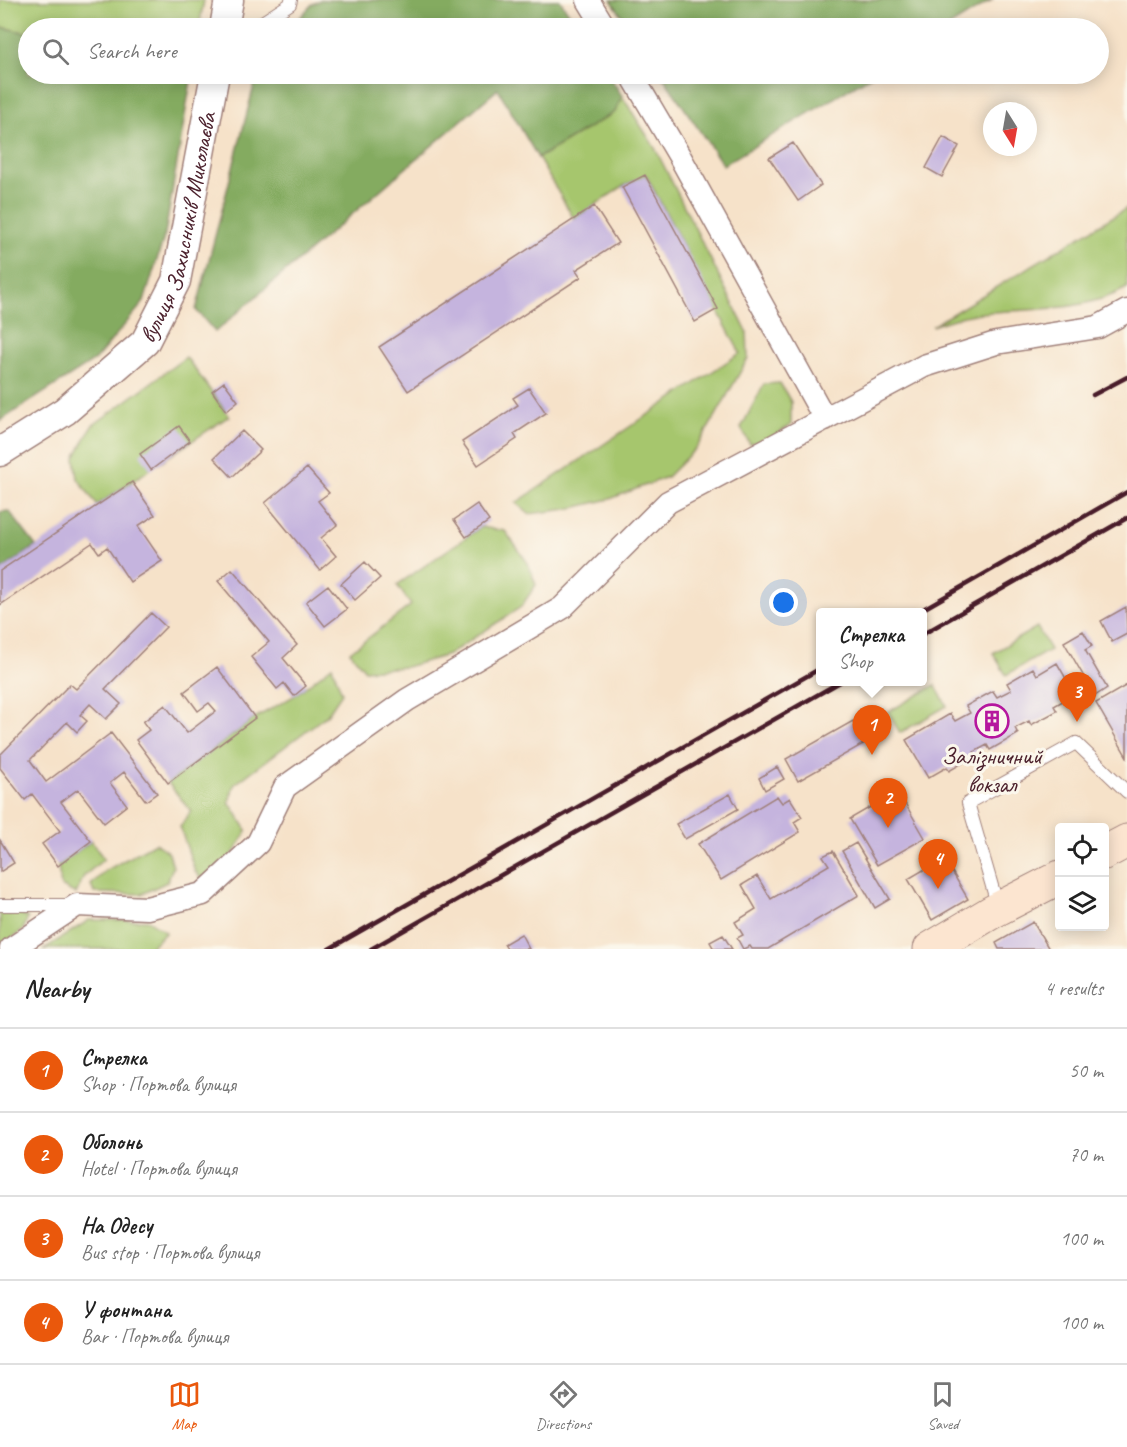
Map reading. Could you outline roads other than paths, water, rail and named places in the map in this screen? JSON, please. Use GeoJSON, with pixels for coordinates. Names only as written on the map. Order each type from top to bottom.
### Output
{"type":"FeatureCollection","features":[{"type":"Feature","properties":{"kind":"main road"},"geometry":{"type":"LineString","coordinates":[[1109,850],[1127,841]]}},
{"type":"Feature","properties":{"kind":"main road"},"geometry":{"type":"LineString","coordinates":[[930,949],[1055,879]]}},
{"type":"Feature","properties":{"kind":"street"},"geometry":{"type":"LineString","coordinates":[[226,18],[230,0]]}},
{"type":"Feature","properties":{"kind":"street"},"geometry":{"type":"LineString","coordinates":[[588,0],[599,18]]}},
{"type":"Feature","properties":{"kind":"street","name":"вулиця Захисників Миколаєва"},"geometry":{"type":"LineString","coordinates":[[0,452],[65,411],[145,342],[176,281],[213,84]]}},
{"type":"Feature","properties":{"kind":"street"},"geometry":{"type":"LineString","coordinates":[[637,84],[680,157],[825,419]]}},
{"type":"Feature","properties":{"kind":"street"},"geometry":{"type":"LineString","coordinates":[[11,949],[77,905],[147,908],[203,894],[258,843],[285,787],[407,700],[562,608],[668,502],[924,366],[996,343],[1098,327],[1127,311]]}},
{"type":"Feature","properties":{"kind":"lane"},"geometry":{"type":"LineString","coordinates":[[268,18],[290,4],[291,0]]}},
{"type":"Feature","properties":{"kind":"lane"},"geometry":{"type":"LineString","coordinates":[[999,909],[969,803],[1076,743],[1127,792]]}},
{"type":"Feature","properties":{"kind":"lane"},"geometry":{"type":"LineString","coordinates":[[0,905],[77,905]]}},
{"type":"Feature","properties":{"kind":"railway"},"geometry":{"type":"LineString","coordinates":[[1093,395],[1127,377]]}},
{"type":"Feature","properties":{"kind":"railway"},"geometry":{"type":"LineString","coordinates":[[925,608],[1127,492]]}},
{"type":"Feature","properties":{"kind":"railway"},"geometry":{"type":"LineString","coordinates":[[927,632],[1127,518]]}},
{"type":"Feature","properties":{"kind":"railway"},"geometry":{"type":"LineString","coordinates":[[329,949],[816,671]]}},
{"type":"Feature","properties":{"kind":"railway"},"geometry":{"type":"LineString","coordinates":[[371,949],[833,686]]}},
{"type":"Feature","properties":{"kind":"place","name":"Залізничний вокзал"},"geometry":{"type":"Point","coordinates":[992,721]}},
{"type":"Feature","properties":{"kind":"place","name":"На Одесу"},"geometry":{"type":"Point","coordinates":[1077,722]}},
{"type":"Feature","properties":{"kind":"place","name":"Стрелка"},"geometry":{"type":"Point","coordinates":[872,755]}},
{"type":"Feature","properties":{"kind":"place","name":"Оболонь"},"geometry":{"type":"Point","coordinates":[888,828]}},
{"type":"Feature","properties":{"kind":"place","name":"У фонтана"},"geometry":{"type":"Point","coordinates":[938,889]}}]}
